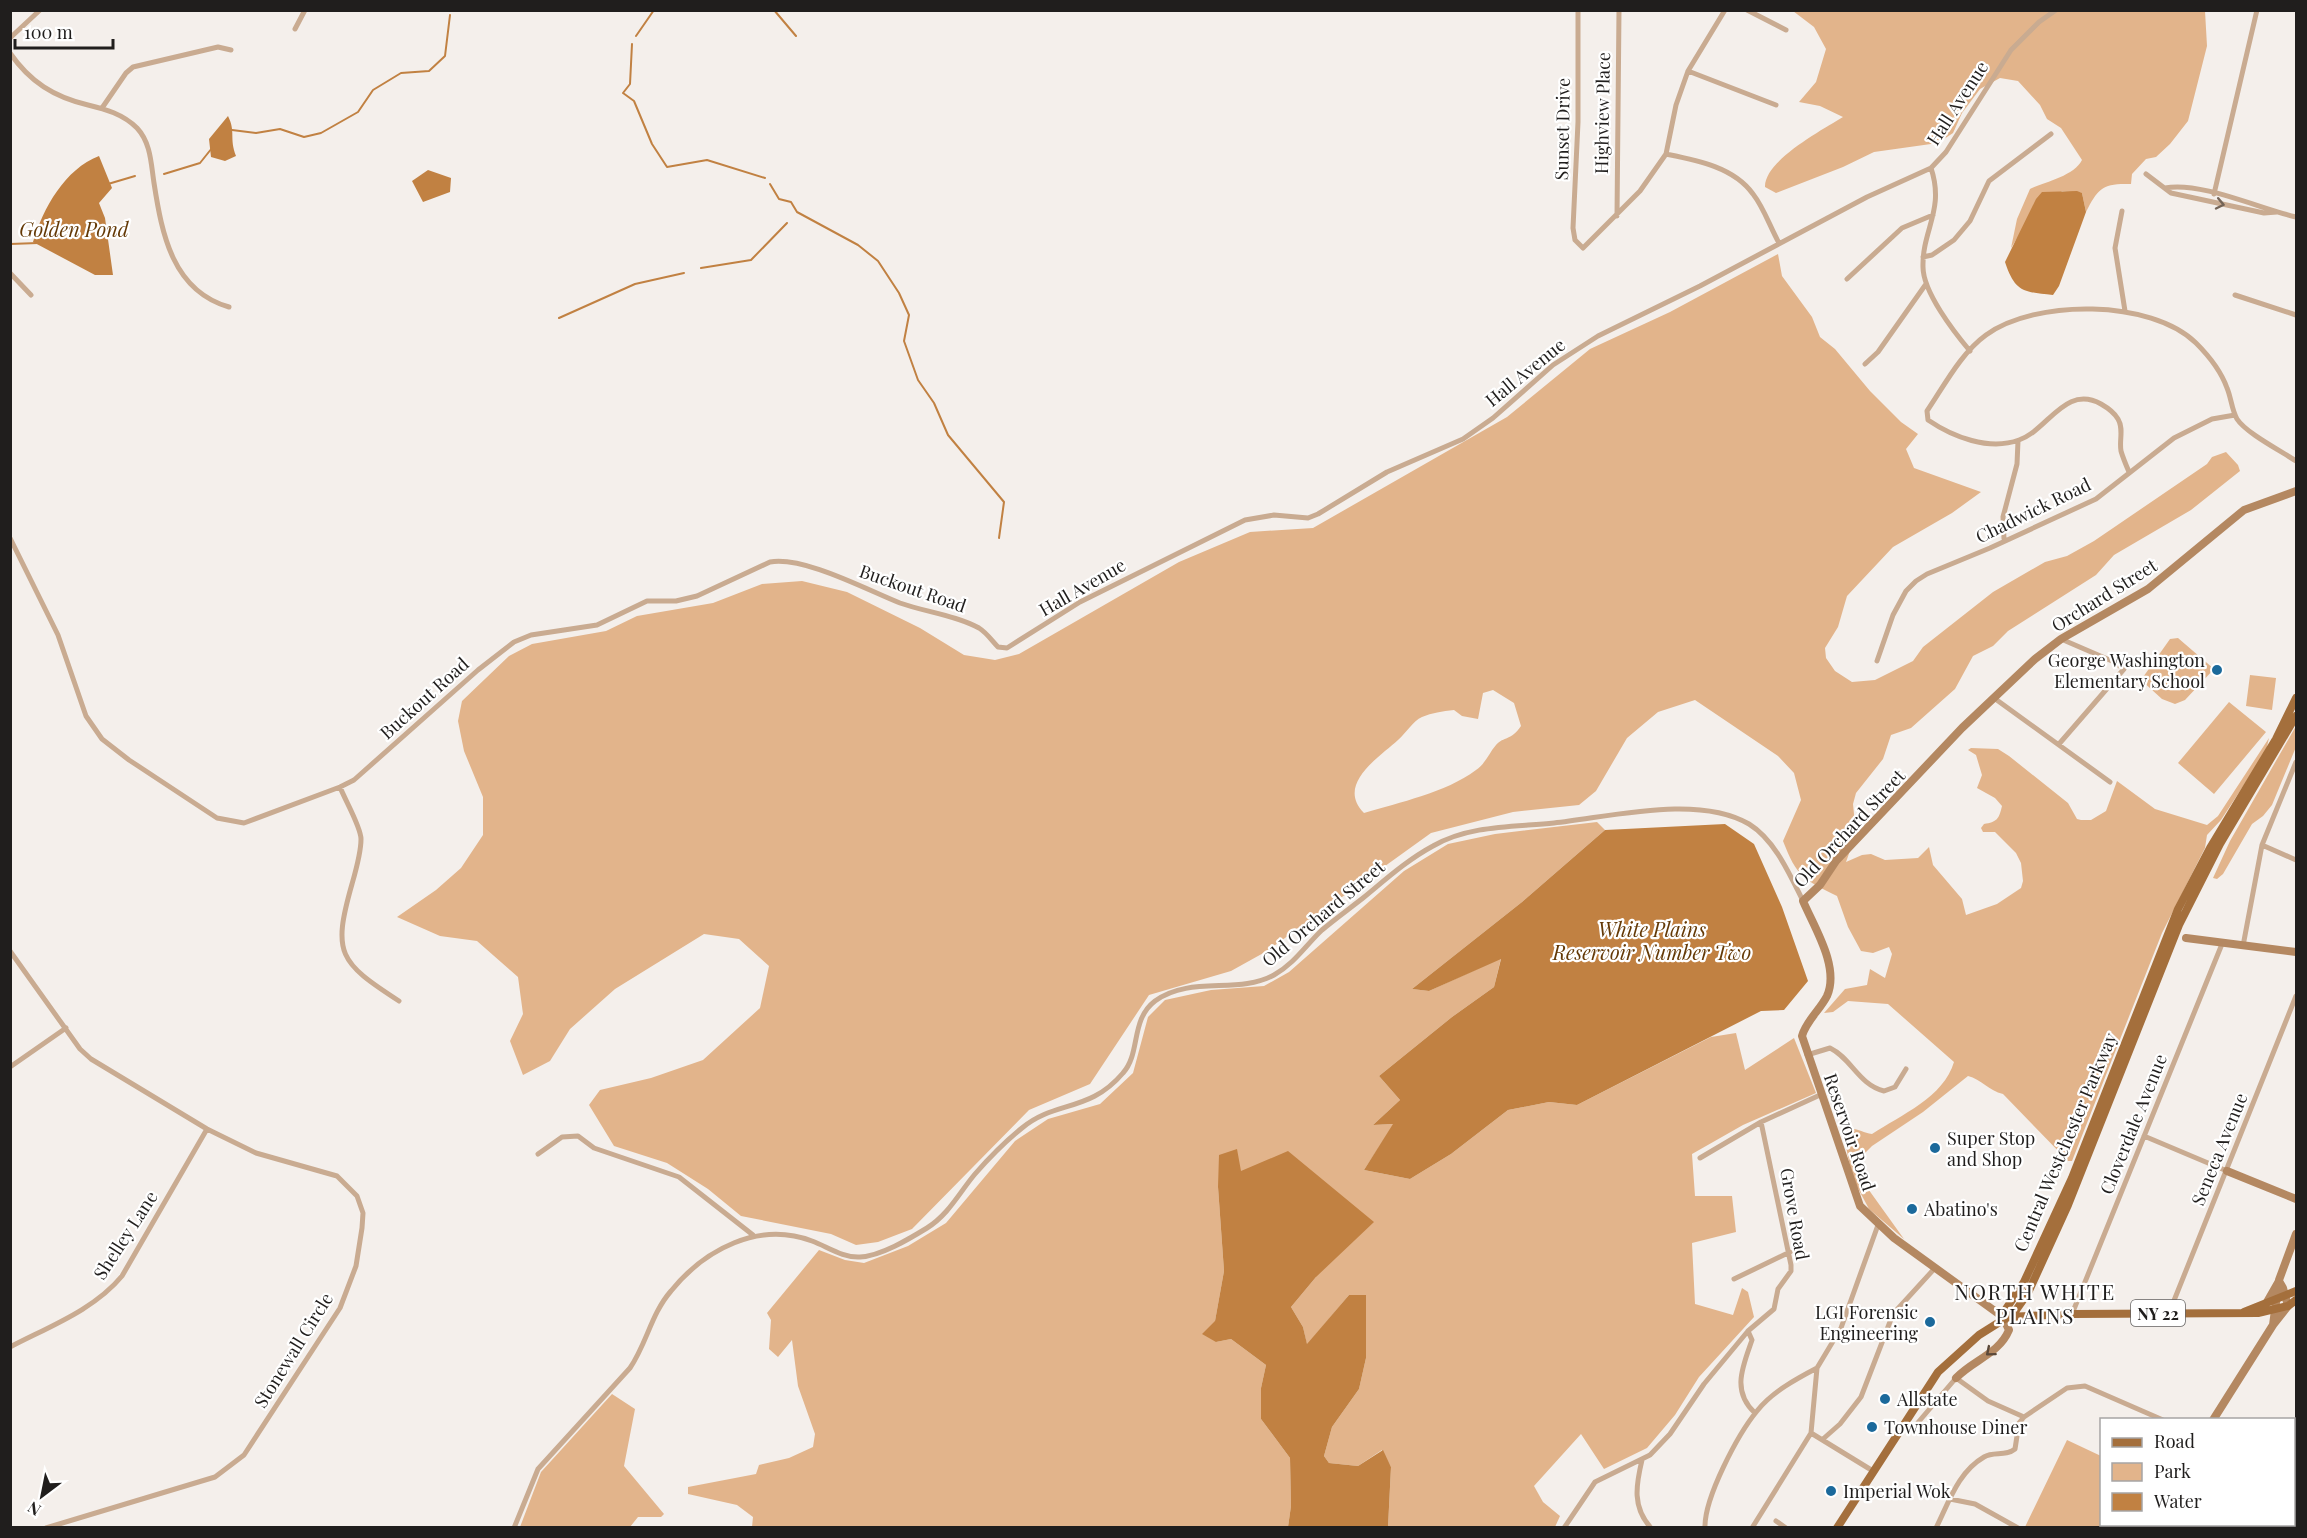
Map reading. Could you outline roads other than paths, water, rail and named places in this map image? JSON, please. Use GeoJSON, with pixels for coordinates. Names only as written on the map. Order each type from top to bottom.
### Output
{"type":"FeatureCollection","features":[{"type":"Feature","properties":{"kind":"main road","name":"Central Westchester Parkway"},"geometry":{"type":"LineString","coordinates":[[2003,1317],[2024,1282],[2072,1178],[2178,909],[2210,848],[2276,739],[2296,698]]}},
{"type":"Feature","properties":{"kind":"main road","name":"Central Westchester Parkway"},"geometry":{"type":"LineString","coordinates":[[2003,1317],[2014,1313],[2023,1303],[2041,1269],[2165,959],[2195,891],[2296,716]]}},
{"type":"Feature","properties":{"kind":"main road","name":"NY 22"},"geometry":{"type":"LineString","coordinates":[[2244,1312],[2296,1291]]}},
{"type":"Feature","properties":{"kind":"main road","name":"NY 22"},"geometry":{"type":"LineString","coordinates":[[2003,1317],[2072,1314],[2258,1313],[2288,1306],[2296,1300]]}},
{"type":"Feature","properties":{"kind":"main road"},"geometry":{"type":"LineString","coordinates":[[1837,1527],[1945,1363],[2003,1317]]}},
{"type":"Feature","properties":{"kind":"street"},"geometry":{"type":"LineString","coordinates":[[10,38],[40,10]]}},
{"type":"Feature","properties":{"kind":"street"},"geometry":{"type":"LineString","coordinates":[[295,28],[305,10]]}},
{"type":"Feature","properties":{"kind":"street","name":"Sunset Drive"},"geometry":{"type":"LineString","coordinates":[[1578,10],[1578,122],[1573,228],[1575,240],[1580,247],[1587,246],[1617,216]]}},
{"type":"Feature","properties":{"kind":"street","name":"Highview Place"},"geometry":{"type":"LineString","coordinates":[[1617,216],[1619,10]]}},
{"type":"Feature","properties":{"kind":"street"},"geometry":{"type":"LineString","coordinates":[[1617,216],[1640,191],[1666,154],[1676,105],[1688,71],[1725,10]]}},
{"type":"Feature","properties":{"kind":"street"},"geometry":{"type":"LineString","coordinates":[[1747,10],[1786,30]]}},
{"type":"Feature","properties":{"kind":"street","name":"Hall Avenue"},"geometry":{"type":"LineString","coordinates":[[990,638],[998,647],[1015,645],[1080,602],[1245,520],[1274,515],[1308,518],[1318,514],[1387,472],[1462,439],[1494,418],[1553,365],[1598,336],[1930,168],[1946,152],[2011,50],[2039,22],[2056,10]]}},
{"type":"Feature","properties":{"kind":"street"},"geometry":{"type":"LineString","coordinates":[[2214,194],[2256,10]]}},
{"type":"Feature","properties":{"kind":"street"},"geometry":{"type":"LineString","coordinates":[[102,108],[126,73],[133,67],[218,46],[231,50]]}},
{"type":"Feature","properties":{"kind":"street"},"geometry":{"type":"LineString","coordinates":[[10,53],[22,71],[38,85],[55,95],[102,108],[135,126],[145,138],[158,210],[182,278],[214,303],[229,307]]}},
{"type":"Feature","properties":{"kind":"street"},"geometry":{"type":"LineString","coordinates":[[1688,71],[1776,105]]}},
{"type":"Feature","properties":{"kind":"street"},"geometry":{"type":"LineString","coordinates":[[1923,257],[1932,255],[1954,240],[1970,221],[1989,181],[2051,134]]}},
{"type":"Feature","properties":{"kind":"street"},"geometry":{"type":"LineString","coordinates":[[1666,154],[1713,166],[1743,182],[1759,203],[1779,243]]}},
{"type":"Feature","properties":{"kind":"street"},"geometry":{"type":"LineString","coordinates":[[1930,168],[1936,190],[1933,215],[1923,257],[1926,284],[1954,332],[1970,351]]}},
{"type":"Feature","properties":{"kind":"street"},"geometry":{"type":"LineString","coordinates":[[2146,174],[2171,193],[2264,213],[2277,212]]}},
{"type":"Feature","properties":{"kind":"street"},"geometry":{"type":"LineString","coordinates":[[2165,188],[2174,186],[2214,194],[2264,206],[2296,217]]}},
{"type":"Feature","properties":{"kind":"street"},"geometry":{"type":"LineString","coordinates":[[2122,211],[2115,248],[2125,311]]}},
{"type":"Feature","properties":{"kind":"street"},"geometry":{"type":"LineString","coordinates":[[1847,279],[1902,228],[1933,215]]}},
{"type":"Feature","properties":{"kind":"street"},"geometry":{"type":"LineString","coordinates":[[10,273],[31,295]]}},
{"type":"Feature","properties":{"kind":"street"},"geometry":{"type":"LineString","coordinates":[[1865,364],[1878,352],[1926,284]]}},
{"type":"Feature","properties":{"kind":"street"},"geometry":{"type":"LineString","coordinates":[[2235,295],[2296,315]]}},
{"type":"Feature","properties":{"kind":"street"},"geometry":{"type":"LineString","coordinates":[[2129,472],[2121,450],[2121,425],[2109,408],[2093,400],[2080,399],[2065,404],[2018,441],[2006,444],[1954,436],[1928,420],[1927,411],[1970,351],[1998,327],[2029,314],[2125,311],[2166,323],[2195,342],[2219,371],[2235,415],[2242,424],[2296,461]]}},
{"type":"Feature","properties":{"kind":"street","name":"Chadwick Road"},"geometry":{"type":"LineString","coordinates":[[1877,661],[1893,615],[1912,585],[1927,574],[2096,499],[2129,472],[2196,425],[2212,419],[2235,415]]}},
{"type":"Feature","properties":{"kind":"street"},"geometry":{"type":"LineString","coordinates":[[2004,539],[2003,517],[2017,464],[2018,441]]}},
{"type":"Feature","properties":{"kind":"street","name":"Orchard Street"},"geometry":{"type":"LineString","coordinates":[[1994,698],[2061,639],[2148,589],[2244,510],[2296,491]]}},
{"type":"Feature","properties":{"kind":"street","name":"Buckout Road"},"geometry":{"type":"LineString","coordinates":[[10,538],[58,635],[86,716],[102,739],[129,760],[217,818],[244,822],[340,787],[368,770],[478,670],[514,642],[531,635],[597,625],[647,601],[676,601],[697,596],[771,562],[807,566],[899,603],[965,622],[978,628],[990,638]]}},
{"type":"Feature","properties":{"kind":"street"},"geometry":{"type":"LineString","coordinates":[[2059,744],[2124,669],[2112,661],[2061,639]]}},
{"type":"Feature","properties":{"kind":"street"},"geometry":{"type":"LineString","coordinates":[[1994,698],[2110,782]]}},
{"type":"Feature","properties":{"kind":"street","name":"Old Orchard Street"},"geometry":{"type":"LineString","coordinates":[[514,1527],[538,1469],[630,1368],[639,1353],[652,1319],[668,1293],[706,1258],[753,1235],[766,1233],[801,1237],[847,1257],[857,1258],[877,1253],[926,1228],[948,1211],[974,1176],[1026,1125],[1040,1116],[1089,1101],[1106,1091],[1128,1067],[1140,1021],[1150,1005],[1157,1000],[1188,988],[1250,983],[1271,977],[1289,965],[1334,920],[1398,869],[1447,839],[1494,828],[1642,812],[1684,810],[1723,814],[1747,823],[1761,833],[1785,868],[1803,901],[1820,885],[1836,861],[1994,698]]}},
{"type":"Feature","properties":{"kind":"street"},"geometry":{"type":"LineString","coordinates":[[2243,946],[2262,845],[2294,776],[2296,762]]}},
{"type":"Feature","properties":{"kind":"street"},"geometry":{"type":"LineString","coordinates":[[340,787],[361,837],[355,872],[341,922],[341,946],[353,966],[369,981],[399,1001]]}},
{"type":"Feature","properties":{"kind":"street"},"geometry":{"type":"LineString","coordinates":[[2262,845],[2296,860]]}},
{"type":"Feature","properties":{"kind":"street","name":"Reservoir Road"},"geometry":{"type":"LineString","coordinates":[[1803,901],[1828,964],[1831,980],[1828,993],[1803,1032],[1807,1055],[1860,1206],[1878,1225],[1992,1312],[2003,1317]]}},
{"type":"Feature","properties":{"kind":"street"},"geometry":{"type":"LineString","coordinates":[[2186,938],[2296,952]]}},
{"type":"Feature","properties":{"kind":"street","name":"Cloverdale Avenue"},"geometry":{"type":"LineString","coordinates":[[2072,1314],[2222,944]]}},
{"type":"Feature","properties":{"kind":"street","name":"Stonewall Circle"},"geometry":{"type":"LineString","coordinates":[[10,951],[80,1049],[91,1059],[207,1129],[256,1153],[337,1176],[357,1196],[363,1213],[357,1259],[340,1308],[244,1455],[215,1477],[46,1527]]}},
{"type":"Feature","properties":{"kind":"street","name":"Seneca Avenue"},"geometry":{"type":"LineString","coordinates":[[2169,1313],[2296,996]]}},
{"type":"Feature","properties":{"kind":"street"},"geometry":{"type":"LineString","coordinates":[[10,1067],[66,1028]]}},
{"type":"Feature","properties":{"kind":"street"},"geometry":{"type":"LineString","coordinates":[[1807,1055],[1830,1048],[1838,1052],[1869,1085],[1884,1091],[1895,1087],[1906,1070]]}},
{"type":"Feature","properties":{"kind":"street"},"geometry":{"type":"LineString","coordinates":[[1700,1158],[1761,1122],[1820,1095]]}},
{"type":"Feature","properties":{"kind":"street","name":"Grove Road"},"geometry":{"type":"LineString","coordinates":[[1564,1527],[1595,1482],[1642,1460],[1670,1434],[1704,1384],[1748,1331],[1774,1309],[1778,1289],[1791,1271],[1790,1252],[1761,1122]]}},
{"type":"Feature","properties":{"kind":"street","name":"Shelley Lane"},"geometry":{"type":"LineString","coordinates":[[10,1347],[98,1300],[112,1288],[122,1276],[207,1129]]}},
{"type":"Feature","properties":{"kind":"street"},"geometry":{"type":"LineString","coordinates":[[538,1154],[562,1137],[578,1136],[594,1149],[679,1177],[753,1235]]}},
{"type":"Feature","properties":{"kind":"street"},"geometry":{"type":"LineString","coordinates":[[2144,1136],[2296,1199]]}},
{"type":"Feature","properties":{"kind":"street"},"geometry":{"type":"LineString","coordinates":[[1752,1527],[1813,1434],[1817,1368],[1841,1328],[1878,1225]]}},
{"type":"Feature","properties":{"kind":"street"},"geometry":{"type":"LineString","coordinates":[[2267,1302],[2279,1280],[2296,1234]]}},
{"type":"Feature","properties":{"kind":"street"},"geometry":{"type":"LineString","coordinates":[[1734,1279],[1790,1252]]}},
{"type":"Feature","properties":{"kind":"street"},"geometry":{"type":"LineString","coordinates":[[1823,1439],[1840,1424],[1861,1397],[1893,1314],[1935,1268]]}},
{"type":"Feature","properties":{"kind":"street"},"geometry":{"type":"LineString","coordinates":[[2214,1418],[2273,1325],[2288,1306],[2281,1296],[2279,1280]]}},
{"type":"Feature","properties":{"kind":"street"},"geometry":{"type":"LineString","coordinates":[[2273,1325],[2275,1310],[2281,1296]]}},
{"type":"Feature","properties":{"kind":"street"},"geometry":{"type":"LineString","coordinates":[[1903,1425],[1915,1426],[1956,1378],[1971,1365],[1988,1356],[2006,1338],[2009,1330],[2003,1317]]}},
{"type":"Feature","properties":{"kind":"street"},"geometry":{"type":"LineString","coordinates":[[1748,1331],[1752,1340],[1742,1368],[1740,1390],[1746,1404],[1755,1413]]}},
{"type":"Feature","properties":{"kind":"street"},"geometry":{"type":"LineString","coordinates":[[1704,1527],[1718,1478],[1755,1413],[1779,1390],[1817,1368]]}},
{"type":"Feature","properties":{"kind":"street"},"geometry":{"type":"LineString","coordinates":[[1956,1378],[1988,1401],[2024,1417]]}},
{"type":"Feature","properties":{"kind":"street"},"geometry":{"type":"LineString","coordinates":[[1936,1527],[1960,1480],[1980,1460],[1992,1454],[2006,1454],[2015,1449],[2019,1423],[2024,1417],[2067,1388],[2085,1386],[2098,1389],[2161,1418]]}},
{"type":"Feature","properties":{"kind":"street"},"geometry":{"type":"LineString","coordinates":[[1813,1434],[1873,1471]]}},
{"type":"Feature","properties":{"kind":"street"},"geometry":{"type":"LineString","coordinates":[[1642,1460],[1636,1496],[1638,1509],[1651,1527]]}},
{"type":"Feature","properties":{"kind":"street"},"geometry":{"type":"LineString","coordinates":[[1950,1498],[1975,1504],[2018,1527]]}},
{"type":"Feature","properties":{"kind":"street"},"geometry":{"type":"LineString","coordinates":[[1776,1521],[1786,1527]]}},
{"type":"Feature","properties":{"kind":"water"},"geometry":{"type":"Polygon","coordinates":[[[228,116],[232,126],[236,156],[225,161],[211,157],[209,139],[228,116]]]}},
{"type":"Feature","properties":{"kind":"water","name":"Golden Pond"},"geometry":{"type":"Polygon","coordinates":[[[99,156],[112,188],[99,203],[105,218],[113,275],[95,275],[33,242],[49,203],[57,191],[76,170],[99,156]]]}},
{"type":"Feature","properties":{"kind":"water"},"geometry":{"type":"Polygon","coordinates":[[[428,170],[451,178],[450,192],[423,202],[412,181],[428,170]]]}},
{"type":"Feature","properties":{"kind":"water"},"geometry":{"type":"Polygon","coordinates":[[[2077,191],[2082,193],[2086,212],[2059,286],[2053,295],[2022,289],[2012,279],[2005,262],[2036,199],[2042,192],[2077,191]]]}},
{"type":"Feature","properties":{"kind":"water","name":"White Plains Reservoir Number Two"},"geometry":{"type":"Polygon","coordinates":[[[1725,824],[1754,844],[1782,907],[1808,981],[1784,1010],[1761,1011],[1577,1105],[1549,1102],[1508,1110],[1451,1154],[1410,1179],[1364,1170],[1393,1124],[1373,1125],[1400,1100],[1379,1076],[1452,1017],[1494,987],[1501,959],[1429,991],[1412,989],[1522,902],[1605,830],[1725,824]]]}},
{"type":"Feature","properties":{"kind":"water"},"geometry":{"type":"Polygon","coordinates":[[[1237,1149],[1241,1171],[1288,1151],[1374,1222],[1316,1277],[1291,1307],[1303,1327],[1307,1344],[1349,1295],[1366,1295],[1366,1358],[1359,1389],[1332,1427],[1324,1456],[1329,1463],[1358,1466],[1383,1450],[1391,1467],[1388,1527],[1288,1527],[1291,1506],[1290,1458],[1261,1419],[1261,1388],[1266,1365],[1231,1339],[1216,1342],[1202,1334],[1215,1321],[1224,1271],[1218,1187],[1219,1155],[1237,1149]]]}},
{"type":"Feature","properties":{"kind":"waterway"},"geometry":{"type":"LineString","coordinates":[[636,36],[654,10]]}},
{"type":"Feature","properties":{"kind":"waterway"},"geometry":{"type":"LineString","coordinates":[[774,10],[796,36]]}},
{"type":"Feature","properties":{"kind":"waterway"},"geometry":{"type":"LineString","coordinates":[[232,130],[256,133],[280,129],[304,137],[321,133],[358,112],[373,90],[401,73],[429,71],[445,56],[450,15]]}},
{"type":"Feature","properties":{"kind":"waterway"},"geometry":{"type":"LineString","coordinates":[[632,44],[630,84],[623,93],[634,101],[652,144],[667,167],[707,160],[765,178]]}},
{"type":"Feature","properties":{"kind":"waterway"},"geometry":{"type":"LineString","coordinates":[[164,174],[200,163],[212,148]]}},
{"type":"Feature","properties":{"kind":"waterway"},"geometry":{"type":"LineString","coordinates":[[108,184],[135,176]]}},
{"type":"Feature","properties":{"kind":"waterway"},"geometry":{"type":"LineString","coordinates":[[770,184],[779,199],[791,202],[797,212],[858,245],[878,261],[899,293],[909,315],[904,341],[918,380],[934,403],[948,435],[1004,502],[999,538]]}},
{"type":"Feature","properties":{"kind":"waterway"},"geometry":{"type":"LineString","coordinates":[[701,268],[751,260],[787,223]]}},
{"type":"Feature","properties":{"kind":"waterway"},"geometry":{"type":"LineString","coordinates":[[10,244],[38,243]]}},
{"type":"Feature","properties":{"kind":"waterway"},"geometry":{"type":"LineString","coordinates":[[559,318],[635,284],[684,273]]}},
{"type":"Feature","properties":{"kind":"place","name":"George Washington Elementary School"},"geometry":{"type":"Point","coordinates":[2217,670]}},
{"type":"Feature","properties":{"kind":"place","name":"Super Stop and Shop"},"geometry":{"type":"Point","coordinates":[1935,1148]}},
{"type":"Feature","properties":{"kind":"place","name":"Abatino's"},"geometry":{"type":"Point","coordinates":[1912,1209]}},
{"type":"Feature","properties":{"kind":"place","name":"LGI Forensic Engineering"},"geometry":{"type":"Point","coordinates":[1930,1322]}},
{"type":"Feature","properties":{"kind":"place","name":"Allstate"},"geometry":{"type":"Point","coordinates":[1885,1399]}},
{"type":"Feature","properties":{"kind":"place","name":"Townhouse Diner"},"geometry":{"type":"Point","coordinates":[1872,1427]}},
{"type":"Feature","properties":{"kind":"place","name":"Imperial Wok"},"geometry":{"type":"Point","coordinates":[1831,1491]}},
{"type":"Feature","properties":{"kind":"district","name":"NORTH WHITE PLAINS"},"geometry":{"type":"Point","coordinates":[2035,1303]}}]}
